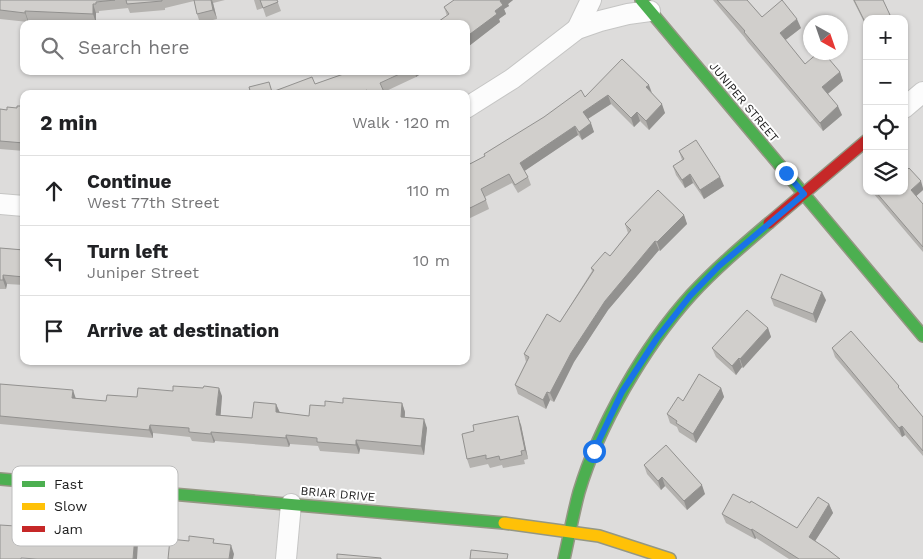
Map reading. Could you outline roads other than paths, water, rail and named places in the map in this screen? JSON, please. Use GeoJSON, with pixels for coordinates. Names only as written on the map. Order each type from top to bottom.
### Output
{"type":"FeatureCollection","features":[{"type":"Feature","properties":{"kind":"street"},"geometry":{"type":"LineString","coordinates":[[577,29],[591,0]]}},
{"type":"Feature","properties":{"kind":"street"},"geometry":{"type":"LineString","coordinates":[[470,105],[512,79],[577,29],[628,14],[645,6]]}},
{"type":"Feature","properties":{"kind":"street","name":"JUNIPER STREET"},"geometry":{"type":"LineString","coordinates":[[645,6],[923,336]]}},
{"type":"Feature","properties":{"kind":"street"},"geometry":{"type":"LineString","coordinates":[[908,105],[923,92]]}},
{"type":"Feature","properties":{"kind":"street"},"geometry":{"type":"LineString","coordinates":[[564,559],[579,492],[594,451],[622,392],[657,338],[690,296],[719,266],[863,143]]}},
{"type":"Feature","properties":{"kind":"street"},"geometry":{"type":"LineString","coordinates":[[0,204],[20,206]]}},
{"type":"Feature","properties":{"kind":"street","name":"BRIAR DRIVE"},"geometry":{"type":"LineString","coordinates":[[178,494],[516,524],[599,536],[670,559]]}},
{"type":"Feature","properties":{"kind":"street"},"geometry":{"type":"LineString","coordinates":[[286,559],[291,504]]}}]}
